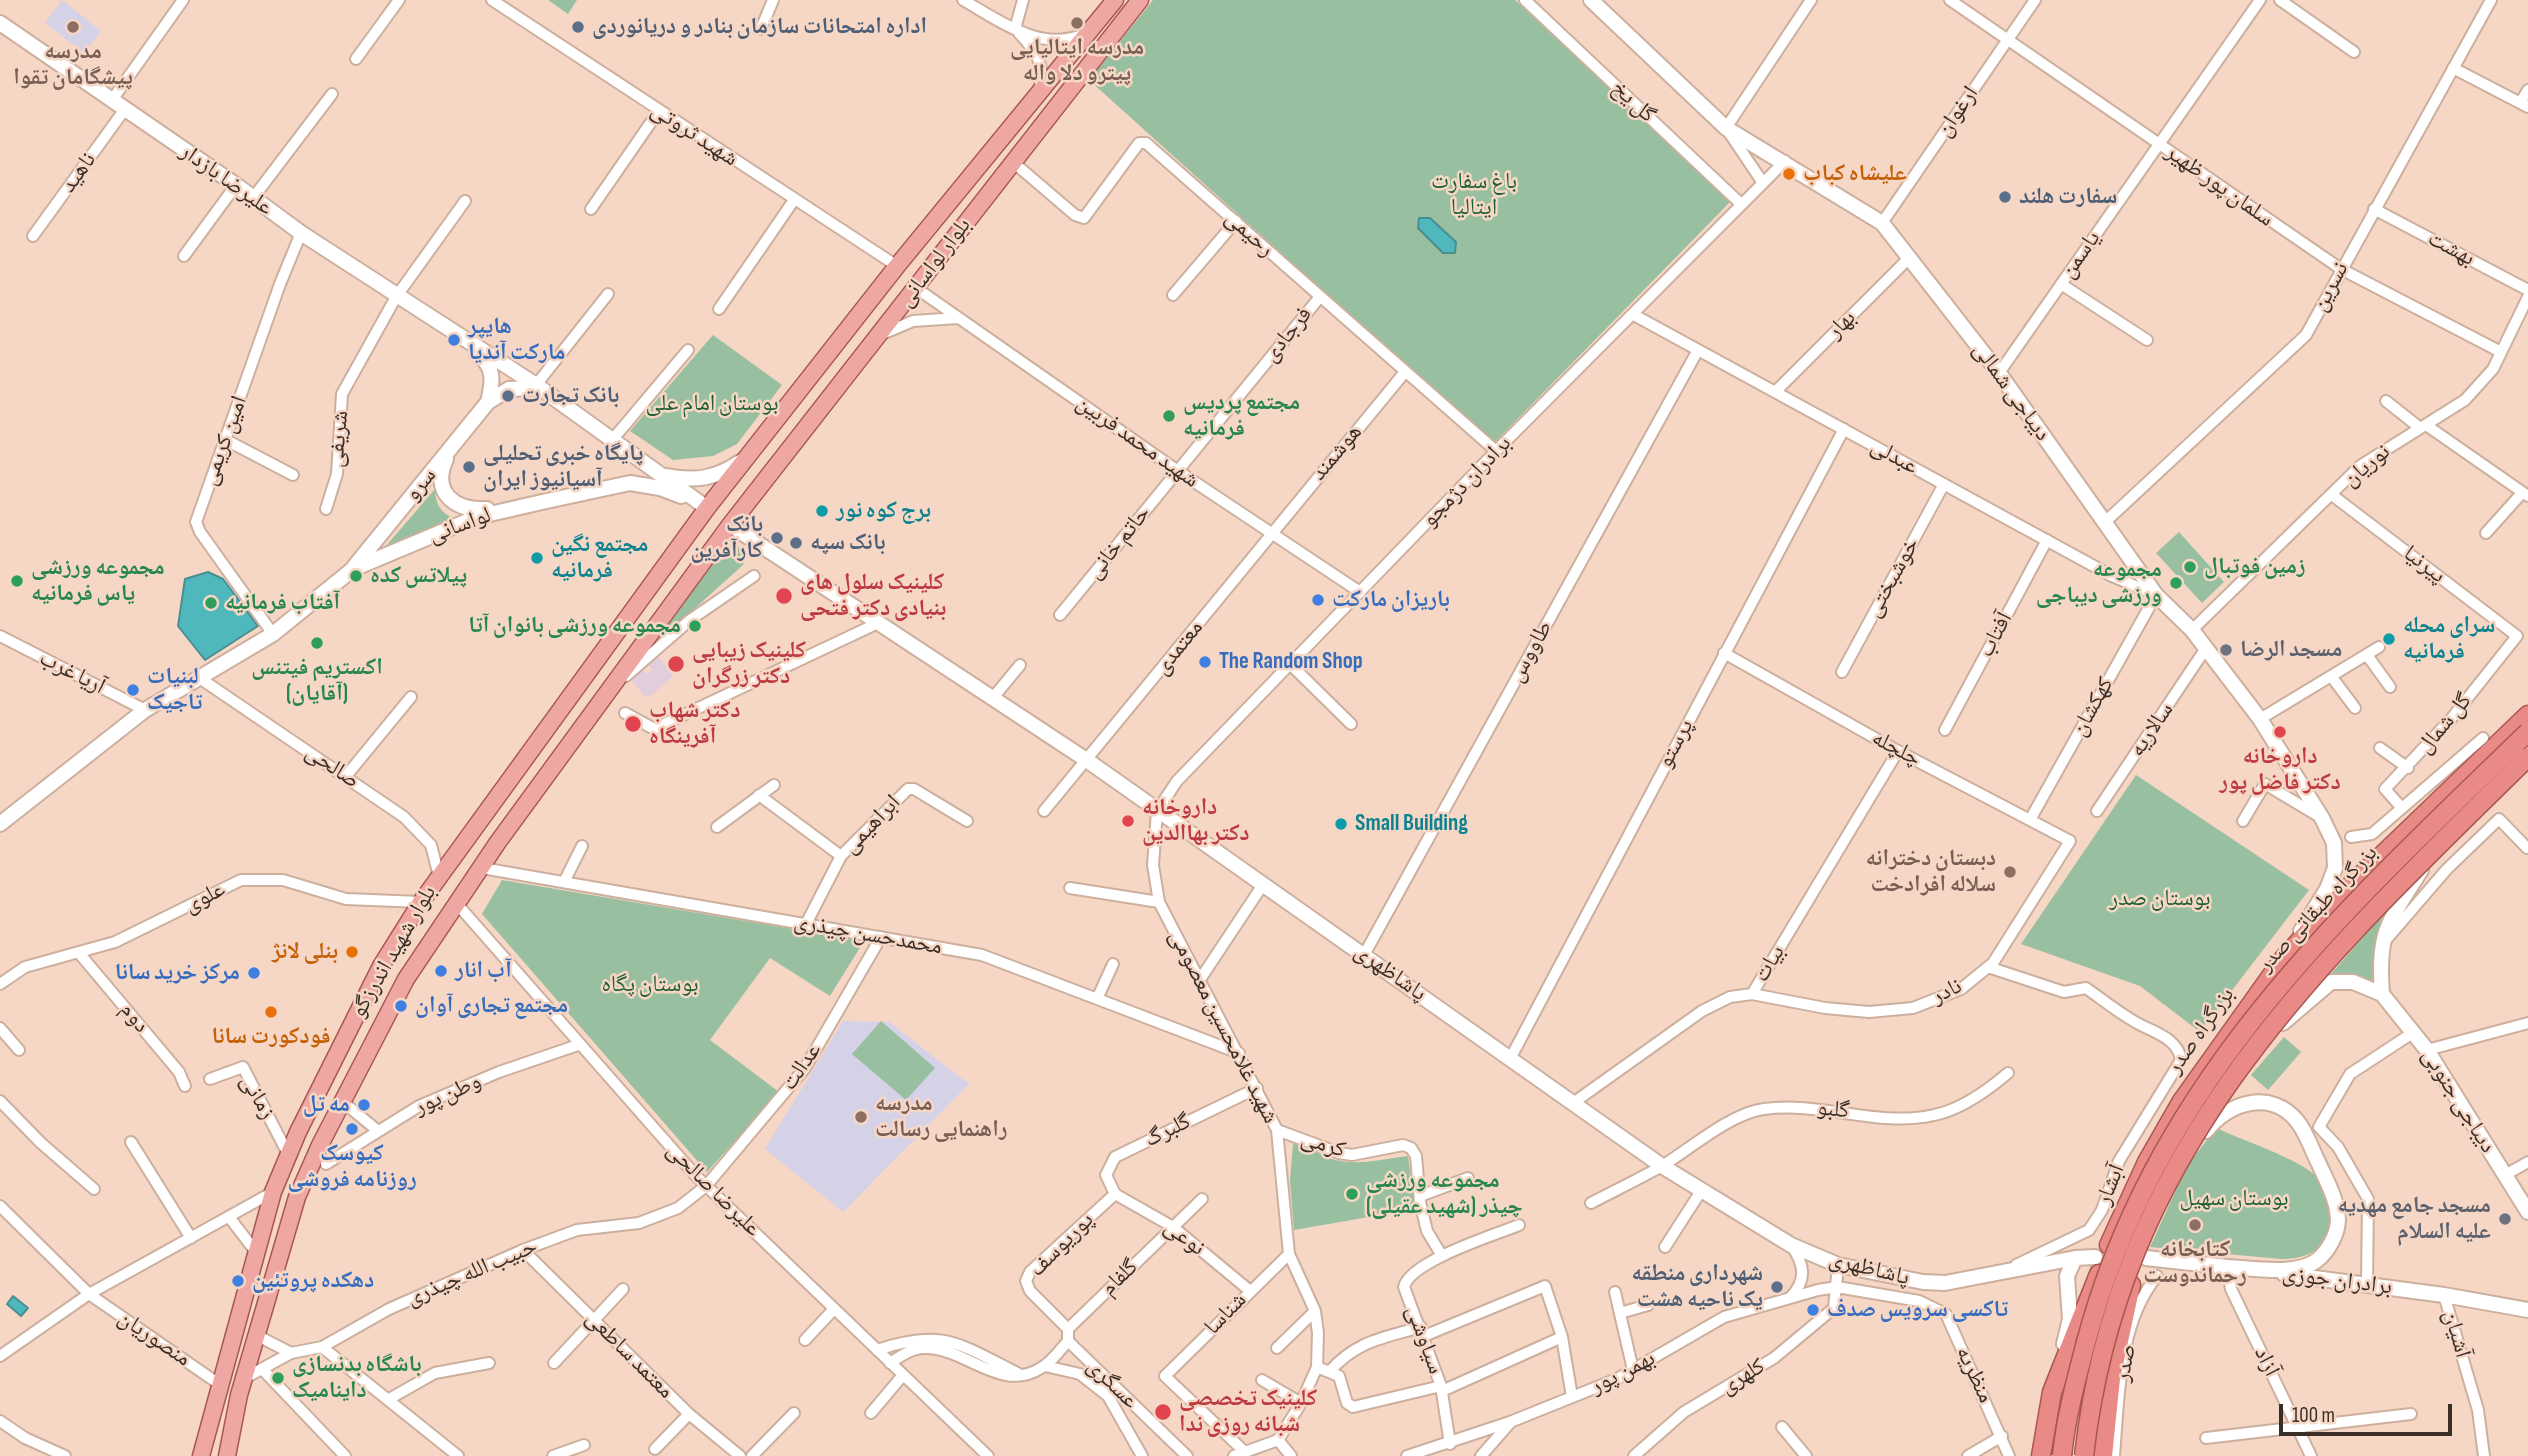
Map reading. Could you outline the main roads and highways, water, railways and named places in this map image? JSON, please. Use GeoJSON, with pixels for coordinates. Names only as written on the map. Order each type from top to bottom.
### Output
{"type":"FeatureCollection","features":[{"type":"Feature","properties":{"kind":"highway","name":"بزرگراه صدر"},"geometry":{"type":"LineString","coordinates":[[2041,1456],[2052,1392],[2101,1259],[2147,1163],[2182,1101],[2284,958],[2348,888],[2528,715]]}},
{"type":"Feature","properties":{"kind":"highway","name":"بزرگراه طبقاتی صدر"},"geometry":{"type":"LineString","coordinates":[[2062,1456],[2072,1394],[2102,1285],[2128,1217],[2179,1122],[2291,970],[2361,895],[2528,732]]}},
{"type":"Feature","properties":{"kind":"highway","name":"بزرگراه طبقاتی صدر"},"geometry":{"type":"LineString","coordinates":[[2086,1456],[2091,1395],[2125,1276],[2170,1176],[2205,1116],[2260,1037],[2367,915],[2528,759]]}},
{"type":"Feature","properties":{"kind":"highway"},"geometry":{"type":"LineString","coordinates":[[2086,1456],[2098,1396],[2133,1275],[2165,1193],[2185,1156],[2263,1040],[2370,916],[2528,759]]}},
{"type":"Feature","properties":{"kind":"highway"},"geometry":{"type":"LineString","coordinates":[[2102,1456],[2111,1378],[2133,1275]]}},
{"type":"Feature","properties":{"kind":"main road"},"geometry":{"type":"LineString","coordinates":[[730,525],[707,509],[897,266],[1115,0]]}},
{"type":"Feature","properties":{"kind":"main road","name":"بلوار لواسانی"},"geometry":{"type":"LineString","coordinates":[[730,525],[1140,0]]}},
{"type":"Feature","properties":{"kind":"main road","name":"دیباجی شمالی"},"geometry":{"type":"LineString","coordinates":[[1591,0],[1726,128],[1882,223],[1999,373],[2155,595],[2192,630],[2260,719],[2322,818],[2334,843],[2335,868],[2327,890],[2284,958]]}},
{"type":"Feature","properties":{"kind":"main road","name":"علیرضا بازدار"},"geometry":{"type":"LineString","coordinates":[[0,23],[236,184],[301,233],[453,334],[458,342],[487,361],[492,378],[488,402]]}},
{"type":"Feature","properties":{"kind":"main road","name":"علیرضا بازدار"},"geometry":{"type":"LineString","coordinates":[[453,334],[462,335],[540,387],[707,509]]}},
{"type":"Feature","properties":{"kind":"main road"},"geometry":{"type":"LineString","coordinates":[[488,402],[509,389],[540,387]]}},
{"type":"Feature","properties":{"kind":"main road","name":"سرو"},"geometry":{"type":"LineString","coordinates":[[354,569],[488,402]]}},
{"type":"Feature","properties":{"kind":"main road"},"geometry":{"type":"LineString","coordinates":[[456,443],[445,461],[441,480],[446,496],[452,502],[477,510],[542,502]]}},
{"type":"Feature","properties":{"kind":"main road"},"geometry":{"type":"LineString","coordinates":[[630,483],[636,480],[639,470],[631,453]]}},
{"type":"Feature","properties":{"kind":"main road"},"geometry":{"type":"LineString","coordinates":[[748,457],[752,470],[770,474]]}},
{"type":"Feature","properties":{"kind":"main road"},"geometry":{"type":"LineString","coordinates":[[663,475],[687,481],[705,479],[728,471],[748,457]]}},
{"type":"Feature","properties":{"kind":"main road","name":"لواسانی"},"geometry":{"type":"LineString","coordinates":[[0,824],[145,710],[273,634],[354,569],[477,517],[630,483],[660,488],[707,509]]}},
{"type":"Feature","properties":{"kind":"main road","name":"بلوار شهید اندرزگو"},"geometry":{"type":"LineString","coordinates":[[201,1456],[272,1192],[288,1154],[382,966],[439,876],[707,509]]}},
{"type":"Feature","properties":{"kind":"main road","name":"بلوار شهید اندرزگو"},"geometry":{"type":"LineString","coordinates":[[227,1456],[243,1379],[297,1197],[406,979],[498,842],[730,525]]}},
{"type":"Feature","properties":{"kind":"main road","name":"پاشاظهری"},"geometry":{"type":"LineString","coordinates":[[730,525],[1087,761],[1662,1166],[1791,1245],[1839,1265],[1923,1282],[1945,1283],[2075,1258],[2101,1259]]}},
{"type":"Feature","properties":{"kind":"main road"},"geometry":{"type":"LineString","coordinates":[[530,751],[540,747],[548,749],[553,757],[552,767]]}},
{"type":"Feature","properties":{"kind":"main road"},"geometry":{"type":"LineString","coordinates":[[2382,994],[2380,948],[2385,928],[2427,859]]}},
{"type":"Feature","properties":{"kind":"main road","name":"دیباجی جنوبی"},"geometry":{"type":"LineString","coordinates":[[2263,1040],[2332,982],[2353,982],[2382,994],[2427,1050],[2528,1212]]}},
{"type":"Feature","properties":{"kind":"main road"},"geometry":{"type":"LineString","coordinates":[[2185,1156],[2223,1113],[2244,1103],[2267,1103],[2290,1113],[2299,1123],[2336,1202],[2338,1223],[2332,1244],[2316,1261],[2296,1268],[2227,1267]]}},
{"type":"Feature","properties":{"kind":"main road","name":"برادران جوزی"},"geometry":{"type":"LineString","coordinates":[[2144,1252],[2227,1267],[2444,1295],[2528,1310]]}},
{"type":"Feature","properties":{"kind":"main road"},"geometry":{"type":"LineString","coordinates":[[2052,1392],[2070,1319],[2067,1276],[2075,1258]]}},
{"type":"Feature","properties":{"kind":"water"},"geometry":{"type":"Polygon","coordinates":[[[1419,218],[1430,218],[1456,242],[1455,253],[1443,253],[1418,228],[1419,218]]]}},
{"type":"Feature","properties":{"kind":"water","name":"آفتاب فرمانیه"},"geometry":{"type":"Polygon","coordinates":[[[208,572],[223,579],[258,626],[205,660],[178,626],[185,579],[208,572]]]}},
{"type":"Feature","properties":{"kind":"water"},"geometry":{"type":"Polygon","coordinates":[[[13,1296],[28,1308],[21,1316],[7,1304],[13,1296]]]}},
{"type":"Feature","properties":{"kind":"place","name":"مدرسه ایتالیایی پیترو دلا واله"},"geometry":{"type":"Point","coordinates":[1077,23]}},
{"type":"Feature","properties":{"kind":"place","name":"مدرسه پیشگامان تقوا"},"geometry":{"type":"Point","coordinates":[73,27]}},
{"type":"Feature","properties":{"kind":"place","name":"اداره امتحانات سازمان بنادر و دریانوردی"},"geometry":{"type":"Point","coordinates":[578,27]}},
{"type":"Feature","properties":{"kind":"place","name":"علیشاه کباب"},"geometry":{"type":"Point","coordinates":[1789,174]}},
{"type":"Feature","properties":{"kind":"place","name":"سفارت هلند"},"geometry":{"type":"Point","coordinates":[2005,197]}},
{"type":"Feature","properties":{"kind":"place","name":"هایپر مارکت آندیا"},"geometry":{"type":"Point","coordinates":[454,340]}},
{"type":"Feature","properties":{"kind":"place","name":"بانک تجارت"},"geometry":{"type":"Point","coordinates":[508,396]}},
{"type":"Feature","properties":{"kind":"place","name":"مجتمع پردیس فرمانیه"},"geometry":{"type":"Point","coordinates":[1169,416]}},
{"type":"Feature","properties":{"kind":"place","name":"پایگاه خبری تحلیلی آسیانیوز ایران"},"geometry":{"type":"Point","coordinates":[469,467]}},
{"type":"Feature","properties":{"kind":"place","name":"برج کوه نور"},"geometry":{"type":"Point","coordinates":[822,511]}},
{"type":"Feature","properties":{"kind":"place","name":"بانک کارآفرین"},"geometry":{"type":"Point","coordinates":[777,538]}},
{"type":"Feature","properties":{"kind":"place","name":"بانک سپه"},"geometry":{"type":"Point","coordinates":[796,543]}},
{"type":"Feature","properties":{"kind":"place","name":"مجتمع نگین فرمانیه"},"geometry":{"type":"Point","coordinates":[537,558]}},
{"type":"Feature","properties":{"kind":"place","name":"زمین فوتبال"},"geometry":{"type":"Point","coordinates":[2190,567]}},
{"type":"Feature","properties":{"kind":"place","name":"پیلاتس کده"},"geometry":{"type":"Point","coordinates":[356,576]}},
{"type":"Feature","properties":{"kind":"place","name":"مجموعه ورزشی یاس فرمانیه"},"geometry":{"type":"Point","coordinates":[17,581]}},
{"type":"Feature","properties":{"kind":"place","name":"مجموعه ورزشی دیباجی"},"geometry":{"type":"Point","coordinates":[2176,583]}},
{"type":"Feature","properties":{"kind":"place","name":"کلینیک سلول های بنیادی دکتر فتحی"},"geometry":{"type":"Point","coordinates":[784,596]}},
{"type":"Feature","properties":{"kind":"place","name":"باریزان مارکت"},"geometry":{"type":"Point","coordinates":[1318,600]}},
{"type":"Feature","properties":{"kind":"place","name":"آفتاب فرمانیه"},"geometry":{"type":"Point","coordinates":[211,603]}},
{"type":"Feature","properties":{"kind":"place","name":"مجموعه ورزشی بانوان آتا"},"geometry":{"type":"Point","coordinates":[695,626]}},
{"type":"Feature","properties":{"kind":"place","name":"سرای محله فرمانیه"},"geometry":{"type":"Point","coordinates":[2389,639]}},
{"type":"Feature","properties":{"kind":"place","name":"اکستریم فیتنس (آقایان)"},"geometry":{"type":"Point","coordinates":[317,643]}},
{"type":"Feature","properties":{"kind":"place","name":"مسجد الرضا"},"geometry":{"type":"Point","coordinates":[2226,650]}},
{"type":"Feature","properties":{"kind":"place","name":"The Random Shop"},"geometry":{"type":"Point","coordinates":[1205,662]}},
{"type":"Feature","properties":{"kind":"place","name":"کلینیک زیبایی دکتر زرگران"},"geometry":{"type":"Point","coordinates":[676,664]}},
{"type":"Feature","properties":{"kind":"place","name":"لبنیات تاجیک"},"geometry":{"type":"Point","coordinates":[133,690]}},
{"type":"Feature","properties":{"kind":"place","name":"دکتر شهاب آفرینگاه"},"geometry":{"type":"Point","coordinates":[633,724]}},
{"type":"Feature","properties":{"kind":"place","name":"داروخانه دکتر فاضل پور"},"geometry":{"type":"Point","coordinates":[2280,732]}},
{"type":"Feature","properties":{"kind":"place","name":"داروخانه دکتر بهاالدین"},"geometry":{"type":"Point","coordinates":[1128,821]}},
{"type":"Feature","properties":{"kind":"place","name":"Small Building"},"geometry":{"type":"Point","coordinates":[1341,824]}},
{"type":"Feature","properties":{"kind":"place","name":"دبستان دخترانه سلاله افرادخت"},"geometry":{"type":"Point","coordinates":[2010,872]}},
{"type":"Feature","properties":{"kind":"place","name":"بنلی لانژ"},"geometry":{"type":"Point","coordinates":[352,952]}},
{"type":"Feature","properties":{"kind":"place","name":"آب انار"},"geometry":{"type":"Point","coordinates":[441,971]}},
{"type":"Feature","properties":{"kind":"place","name":"مرکز خرید سانا"},"geometry":{"type":"Point","coordinates":[254,973]}},
{"type":"Feature","properties":{"kind":"place","name":"مجتمع تجاری آوان"},"geometry":{"type":"Point","coordinates":[401,1006]}},
{"type":"Feature","properties":{"kind":"place","name":"فودکورت سانا"},"geometry":{"type":"Point","coordinates":[271,1012]}},
{"type":"Feature","properties":{"kind":"place","name":"مه تل"},"geometry":{"type":"Point","coordinates":[364,1105]}},
{"type":"Feature","properties":{"kind":"place","name":"مدرسه راهنمایی رسالت"},"geometry":{"type":"Point","coordinates":[861,1117]}},
{"type":"Feature","properties":{"kind":"place","name":"کیوسک روزنامه فروشی"},"geometry":{"type":"Point","coordinates":[352,1129]}},
{"type":"Feature","properties":{"kind":"place","name":"مجموعه ورزشی چیذر (شهید عقیلی)"},"geometry":{"type":"Point","coordinates":[1352,1194]}},
{"type":"Feature","properties":{"kind":"place","name":"مسجد جامع مهدیه علیه السلام"},"geometry":{"type":"Point","coordinates":[2505,1219]}},
{"type":"Feature","properties":{"kind":"place","name":"کتابخانه رحماندوست"},"geometry":{"type":"Point","coordinates":[2195,1225]}},
{"type":"Feature","properties":{"kind":"place","name":"دهکده پروتئین"},"geometry":{"type":"Point","coordinates":[238,1281]}},
{"type":"Feature","properties":{"kind":"place","name":"شهرداری منطقه یک ناحیه هشت"},"geometry":{"type":"Point","coordinates":[1777,1287]}},
{"type":"Feature","properties":{"kind":"place","name":"تاکسی سرویس صدف"},"geometry":{"type":"Point","coordinates":[1813,1310]}},
{"type":"Feature","properties":{"kind":"place","name":"باشگاه بدنسازی داینامیک"},"geometry":{"type":"Point","coordinates":[278,1378]}},
{"type":"Feature","properties":{"kind":"place","name":"کلینیک تخصصی شبانه روزی ندا"},"geometry":{"type":"Point","coordinates":[1163,1412]}},
{"type":"Feature","properties":{"kind":"park label","name":"باغ سفارت ایتالیا"},"geometry":{"type":"Point","coordinates":[1474,195]}},
{"type":"Feature","properties":{"kind":"park label","name":"بوستان امام علی"},"geometry":{"type":"Point","coordinates":[712,404]}},
{"type":"Feature","properties":{"kind":"park label","name":"بوستان صدر"},"geometry":{"type":"Point","coordinates":[2160,899]}},
{"type":"Feature","properties":{"kind":"park label","name":"بوستان پگاه"},"geometry":{"type":"Point","coordinates":[650,985]}},
{"type":"Feature","properties":{"kind":"park label","name":"بوستان سهیل"},"geometry":{"type":"Point","coordinates":[2234,1199]}}]}
